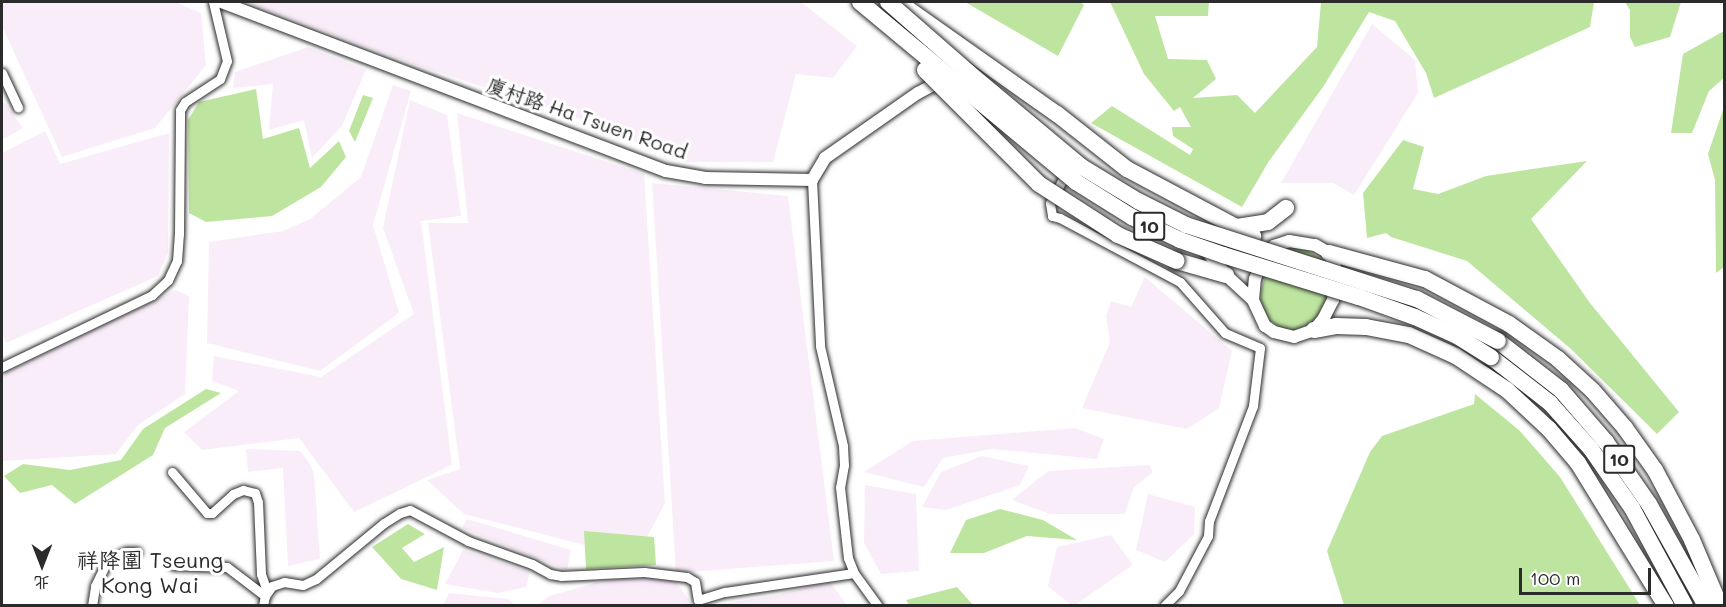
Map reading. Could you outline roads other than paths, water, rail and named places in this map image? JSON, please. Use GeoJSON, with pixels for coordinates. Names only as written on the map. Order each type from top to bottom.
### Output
{"type":"FeatureCollection","features":[{"type":"Feature","properties":{"kind":"highway"},"geometry":{"type":"LineString","coordinates":[[859,2],[1039,184],[1118,236],[1178,261],[1226,275]]}},
{"type":"Feature","properties":{"kind":"highway","name":"10"},"geometry":{"type":"LineString","coordinates":[[859,2],[1076,182],[1125,213],[1200,248],[1393,308],[1447,331],[1491,357],[1550,403],[1591,449],[1632,508],[1685,606]]}},
{"type":"Feature","properties":{"kind":"highway","name":"10"},"geometry":{"type":"LineString","coordinates":[[888,2],[969,74],[1082,167],[1138,201],[1186,225],[1417,299],[1498,341],[1561,390],[1606,441],[1649,504],[1706,606]]}},
{"type":"Feature","properties":{"kind":"highway"},"geometry":{"type":"LineString","coordinates":[[898,2],[1057,114],[1127,169],[1175,197],[1253,236]]}},
{"type":"Feature","properties":{"kind":"highway"},"geometry":{"type":"LineString","coordinates":[[1236,227],[1260,225],[1286,208]]}},
{"type":"Feature","properties":{"kind":"highway"},"geometry":{"type":"LineString","coordinates":[[1329,253],[1425,279],[1509,324],[1558,359],[1593,391],[1625,428],[1655,470],[1692,540],[1720,606]]}},
{"type":"Feature","properties":{"kind":"highway"},"geometry":{"type":"LineString","coordinates":[[1314,330],[1336,326],[1366,327],[1409,335],[1456,356],[1507,390],[1549,429],[1578,463],[1666,606]]}},
{"type":"Feature","properties":{"kind":"street"},"geometry":{"type":"LineString","coordinates":[[2,367],[152,295],[168,280],[177,261],[179,234],[180,110],[185,102],[220,79],[226,61],[213,2]]}},
{"type":"Feature","properties":{"kind":"street","name":"廈村路 Ha Tsuen Road"},"geometry":{"type":"LineString","coordinates":[[221,2],[666,171],[705,178],[812,180]]}},
{"type":"Feature","properties":{"kind":"street"},"geometry":{"type":"LineString","coordinates":[[2,73],[18,108]]}},
{"type":"Feature","properties":{"kind":"street"},"geometry":{"type":"LineString","coordinates":[[878,606],[854,573],[848,558],[840,487],[844,465],[843,446],[820,346],[812,180],[825,158],[918,93],[956,73],[1068,169],[1130,206],[1183,229],[1253,236],[1274,246]]}},
{"type":"Feature","properties":{"kind":"street"},"geometry":{"type":"LineString","coordinates":[[1068,169],[1050,203],[1052,216],[1060,218],[1180,282],[1225,333],[1260,348],[1253,406],[1209,521],[1208,536],[1179,591],[1164,606]]}},
{"type":"Feature","properties":{"kind":"street"},"geometry":{"type":"LineString","coordinates":[[1183,229],[1253,300],[1261,320],[1274,332],[1294,337],[1314,330],[1324,318],[1333,300],[1335,267],[1329,253],[1307,242],[1288,241],[1274,246],[1259,267],[1253,300]]}},
{"type":"Feature","properties":{"kind":"street"},"geometry":{"type":"LineString","coordinates":[[172,472],[207,513],[212,513],[233,494],[243,490],[255,493],[258,502],[261,574],[265,597]]}},
{"type":"Feature","properties":{"kind":"street"},"geometry":{"type":"LineString","coordinates":[[265,597],[284,582],[303,585],[316,579],[384,523],[410,510],[468,541],[532,564],[550,574],[596,575],[644,572],[687,577],[695,582],[698,600],[725,592],[854,573]]}},
{"type":"Feature","properties":{"kind":"street"},"geometry":{"type":"LineString","coordinates":[[92,606],[95,586],[107,561],[126,552],[137,552]]}},
{"type":"Feature","properties":{"kind":"street"},"geometry":{"type":"LineString","coordinates":[[173,565],[227,567],[265,597]]}},
{"type":"Feature","properties":{"kind":"district","name":"祥降圍 Tseung Kong Wai"},"geometry":{"type":"Point","coordinates":[150,572]}}]}
